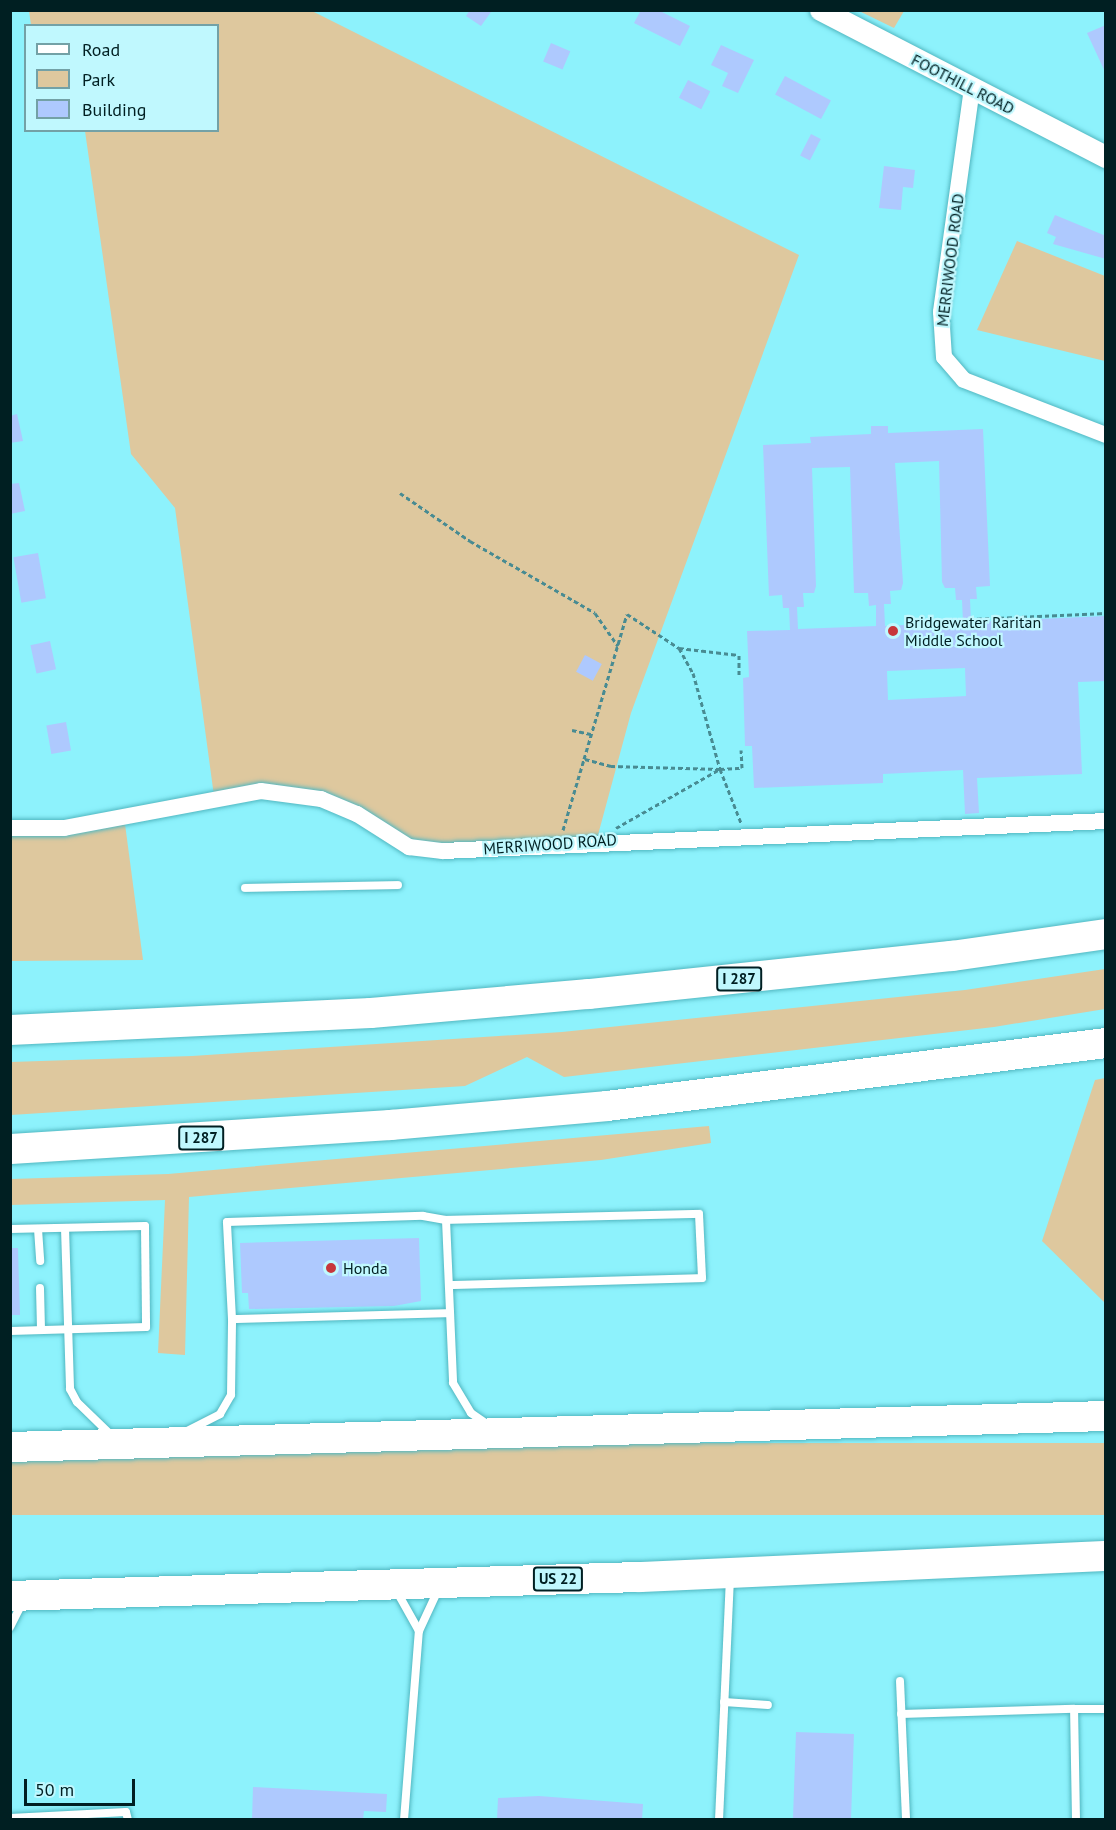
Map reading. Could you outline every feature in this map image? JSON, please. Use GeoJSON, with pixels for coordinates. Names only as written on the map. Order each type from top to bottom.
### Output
{"type":"FeatureCollection","features":[{"type":"Feature","properties":{"kind":"highway","name":"I 287"},"geometry":{"type":"LineString","coordinates":[[10,1030],[360,1013],[578,995],[951,956],[1106,934]]}},
{"type":"Feature","properties":{"kind":"highway","name":"I 287"},"geometry":{"type":"LineString","coordinates":[[10,1149],[392,1125],[606,1106],[1106,1043]]}},
{"type":"Feature","properties":{"kind":"highway"},"geometry":{"type":"LineString","coordinates":[[10,1447],[1106,1416]]}},
{"type":"Feature","properties":{"kind":"highway","name":"US 22"},"geometry":{"type":"LineString","coordinates":[[18,1596],[730,1572],[1106,1556]]}},
{"type":"Feature","properties":{"kind":"street","name":"FOOTHILL ROAD"},"geometry":{"type":"LineString","coordinates":[[820,10],[1106,157]]}},
{"type":"Feature","properties":{"kind":"street","name":"MERRIWOOD ROAD"},"geometry":{"type":"LineString","coordinates":[[972,88],[941,312],[941,345],[952,370],[987,390],[1106,435]]}},
{"type":"Feature","properties":{"kind":"street","name":"MERRIWOOD ROAD"},"geometry":{"type":"LineString","coordinates":[[10,828],[63,828],[261,791],[321,799],[357,814],[409,847],[443,851],[561,838],[1106,821]]}},
{"type":"Feature","properties":{"kind":"lane"},"geometry":{"type":"LineString","coordinates":[[245,888],[398,885]]}},
{"type":"Feature","properties":{"kind":"lane"},"geometry":{"type":"LineString","coordinates":[[159,1442],[208,1422],[227,1406],[232,1319],[227,1222],[423,1216],[446,1220],[699,1214],[702,1278],[449,1285]]}},
{"type":"Feature","properties":{"kind":"lane"},"geometry":{"type":"LineString","coordinates":[[446,1220],[456,1392],[471,1413],[500,1433]]}},
{"type":"Feature","properties":{"kind":"lane"},"geometry":{"type":"LineString","coordinates":[[10,1229],[145,1226],[146,1327],[10,1331]]}},
{"type":"Feature","properties":{"kind":"lane"},"geometry":{"type":"LineString","coordinates":[[65,1228],[66,1330],[73,1395],[121,1444]]}},
{"type":"Feature","properties":{"kind":"lane"},"geometry":{"type":"LineString","coordinates":[[38,1229],[40,1261]]}},
{"type":"Feature","properties":{"kind":"lane"},"geometry":{"type":"LineString","coordinates":[[40,1288],[41,1330]]}},
{"type":"Feature","properties":{"kind":"lane"},"geometry":{"type":"LineString","coordinates":[[232,1319],[450,1313]]}},
{"type":"Feature","properties":{"kind":"lane"},"geometry":{"type":"LineString","coordinates":[[719,1820],[730,1572]]}},
{"type":"Feature","properties":{"kind":"lane"},"geometry":{"type":"LineString","coordinates":[[404,1820],[419,1631],[442,1581]]}},
{"type":"Feature","properties":{"kind":"lane"},"geometry":{"type":"LineString","coordinates":[[392,1583],[419,1631]]}},
{"type":"Feature","properties":{"kind":"lane"},"geometry":{"type":"LineString","coordinates":[[10,1627],[18,1596]]}},
{"type":"Feature","properties":{"kind":"lane"},"geometry":{"type":"LineString","coordinates":[[900,1681],[906,1820]]}},
{"type":"Feature","properties":{"kind":"lane"},"geometry":{"type":"LineString","coordinates":[[724,1702],[768,1705]]}},
{"type":"Feature","properties":{"kind":"lane"},"geometry":{"type":"LineString","coordinates":[[901,1714],[1106,1708]]}},
{"type":"Feature","properties":{"kind":"lane"},"geometry":{"type":"LineString","coordinates":[[1074,1709],[1076,1820]]}},
{"type":"Feature","properties":{"kind":"lane"},"geometry":{"type":"LineString","coordinates":[[10,1818],[126,1812],[128,1820]]}},
{"type":"Feature","properties":{"kind":"path"},"geometry":{"type":"LineString","coordinates":[[400,493],[470,541],[595,613],[618,646]]}},
{"type":"Feature","properties":{"kind":"path"},"geometry":{"type":"LineString","coordinates":[[970,619],[1106,613]]}},
{"type":"Feature","properties":{"kind":"path"},"geometry":{"type":"LineString","coordinates":[[561,838],[627,615],[679,648],[739,655],[739,675]]}},
{"type":"Feature","properties":{"kind":"path"},"geometry":{"type":"LineString","coordinates":[[679,648],[693,673],[720,769],[742,824]]}},
{"type":"Feature","properties":{"kind":"path"},"geometry":{"type":"LineString","coordinates":[[572,730],[592,734]]}},
{"type":"Feature","properties":{"kind":"path"},"geometry":{"type":"LineString","coordinates":[[584,759],[611,766],[742,768],[741,750]]}},
{"type":"Feature","properties":{"kind":"path"},"geometry":{"type":"LineString","coordinates":[[612,830],[720,769]]}},
{"type":"Feature","properties":{"kind":"path"},"geometry":{"type":"LineString","coordinates":[[561,838],[572,831]]}},
{"type":"Feature","properties":{"kind":"green space"},"geometry":{"type":"Polygon","coordinates":[[[29,11],[312,11],[799,255],[631,713],[595,846],[421,851],[300,793],[214,796],[175,508],[131,454],[85,132],[219,132],[219,24],[31,24],[29,11]]]}},
{"type":"Feature","properties":{"kind":"green space"},"geometry":{"type":"Polygon","coordinates":[[[859,11],[904,11],[894,28],[859,11]]]}},
{"type":"Feature","properties":{"kind":"green space"},"geometry":{"type":"Polygon","coordinates":[[[1017,241],[1105,276],[1105,361],[977,330],[1017,241]]]}},
{"type":"Feature","properties":{"kind":"green space"},"geometry":{"type":"Polygon","coordinates":[[[125,824],[143,960],[11,961],[11,833],[125,824]]]}},
{"type":"Feature","properties":{"kind":"green space"},"geometry":{"type":"Polygon","coordinates":[[[1105,969],[1105,1009],[994,1027],[564,1077],[527,1057],[465,1086],[11,1115],[11,1062],[192,1056],[562,1032],[965,990],[1105,969]]]}},
{"type":"Feature","properties":{"kind":"green space"},"geometry":{"type":"Polygon","coordinates":[[[1106,1078],[1105,1303],[1042,1241],[1095,1080],[1106,1078]]]}},
{"type":"Feature","properties":{"kind":"green space"},"geometry":{"type":"Polygon","coordinates":[[[709,1126],[711,1143],[601,1160],[189,1197],[185,1355],[158,1353],[165,1200],[11,1205],[11,1179],[168,1174],[709,1126]]]}},
{"type":"Feature","properties":{"kind":"green space"},"geometry":{"type":"Polygon","coordinates":[[[10,1443],[1105,1443],[1105,1515],[10,1515],[10,1443]]]}},
{"type":"Feature","properties":{"kind":"building"},"geometry":{"type":"Polygon","coordinates":[[[470,10],[489,10],[491,12],[481,26],[466,16],[470,10]]]}},
{"type":"Feature","properties":{"kind":"building"},"geometry":{"type":"Polygon","coordinates":[[[641,10],[658,10],[690,26],[680,46],[634,23],[641,10]]]}},
{"type":"Feature","properties":{"kind":"building"},"geometry":{"type":"Polygon","coordinates":[[[1106,25],[1106,74],[1087,33],[1106,25]]]}},
{"type":"Feature","properties":{"kind":"building"},"geometry":{"type":"Polygon","coordinates":[[[551,43],[570,51],[563,70],[543,61],[551,43]]]}},
{"type":"Feature","properties":{"kind":"building"},"geometry":{"type":"Polygon","coordinates":[[[721,45],[754,60],[738,93],[722,86],[728,73],[711,65],[721,45]]]}},
{"type":"Feature","properties":{"kind":"building"},"geometry":{"type":"Polygon","coordinates":[[[785,76],[831,100],[821,119],[775,95],[785,76]]]}},
{"type":"Feature","properties":{"kind":"building"},"geometry":{"type":"Polygon","coordinates":[[[688,80],[710,91],[701,109],[679,98],[688,80]]]}},
{"type":"Feature","properties":{"kind":"building"},"geometry":{"type":"Polygon","coordinates":[[[811,134],[821,139],[810,160],[800,155],[811,134]]]}},
{"type":"Feature","properties":{"kind":"building"},"geometry":{"type":"Polygon","coordinates":[[[884,166],[915,170],[913,188],[903,187],[901,210],[879,208],[884,166]]]}},
{"type":"Feature","properties":{"kind":"building"},"geometry":{"type":"Polygon","coordinates":[[[1055,215],[1106,236],[1106,259],[1053,244],[1056,237],[1047,233],[1055,215]]]}},
{"type":"Feature","properties":{"kind":"building"},"geometry":{"type":"Polygon","coordinates":[[[17,414],[23,441],[10,443],[10,416],[17,414]]]}},
{"type":"Feature","properties":{"kind":"building"},"geometry":{"type":"Polygon","coordinates":[[[871,426],[888,426],[888,433],[983,429],[990,586],[976,587],[977,599],[970,599],[971,622],[1106,616],[1106,681],[1078,682],[1082,774],[977,778],[979,813],[965,814],[963,770],[883,774],[883,783],[754,788],[752,746],[745,746],[743,678],[749,677],[747,631],[790,630],[789,608],[783,608],[782,595],[769,596],[763,445],[811,443],[810,437],[871,434],[871,426]],[[939,461],[895,463],[903,583],[901,590],[890,591],[891,604],[884,604],[885,626],[963,622],[962,600],[956,600],[955,588],[945,588],[942,582],[939,461]],[[850,467],[812,468],[816,586],[814,593],[803,593],[804,607],[797,607],[798,629],[876,626],[876,605],[869,606],[868,593],[854,593],[850,467]],[[965,668],[887,671],[888,700],[966,696],[965,668]]]}},
{"type":"Feature","properties":{"kind":"building"},"geometry":{"type":"Polygon","coordinates":[[[19,483],[25,511],[10,514],[10,484],[19,483]]]}},
{"type":"Feature","properties":{"kind":"building"},"geometry":{"type":"Polygon","coordinates":[[[38,553],[46,598],[21,603],[13,557],[38,553]]]}},
{"type":"Feature","properties":{"kind":"building"},"geometry":{"type":"Polygon","coordinates":[[[50,641],[56,669],[36,674],[30,645],[50,641]]]}},
{"type":"Feature","properties":{"kind":"building"},"geometry":{"type":"Polygon","coordinates":[[[585,655],[602,664],[593,681],[576,672],[585,655]]]}},
{"type":"Feature","properties":{"kind":"building"},"geometry":{"type":"Polygon","coordinates":[[[66,722],[71,751],[51,754],[46,725],[66,722]]]}},
{"type":"Feature","properties":{"kind":"building","name":"Honda"},"geometry":{"type":"Polygon","coordinates":[[[419,1238],[421,1301],[394,1306],[249,1309],[248,1293],[242,1293],[240,1243],[419,1238]]]}},
{"type":"Feature","properties":{"kind":"building"},"geometry":{"type":"Polygon","coordinates":[[[10,1248],[18,1248],[20,1315],[10,1315],[10,1248]]]}},
{"type":"Feature","properties":{"kind":"building"},"geometry":{"type":"Polygon","coordinates":[[[796,1732],[854,1734],[851,1820],[793,1820],[796,1732]]]}},
{"type":"Feature","properties":{"kind":"building"},"geometry":{"type":"Polygon","coordinates":[[[253,1787],[387,1794],[386,1812],[364,1811],[363,1820],[252,1820],[253,1787]]]}},
{"type":"Feature","properties":{"kind":"building"},"geometry":{"type":"Polygon","coordinates":[[[539,1796],[643,1804],[642,1820],[497,1820],[498,1798],[539,1796]]]}},
{"type":"Feature","properties":{"kind":"place","name":"Bridgewater Raritan Middle School"},"geometry":{"type":"Point","coordinates":[893,631]}},
{"type":"Feature","properties":{"kind":"place","name":"Honda"},"geometry":{"type":"Point","coordinates":[331,1268]}}]}
